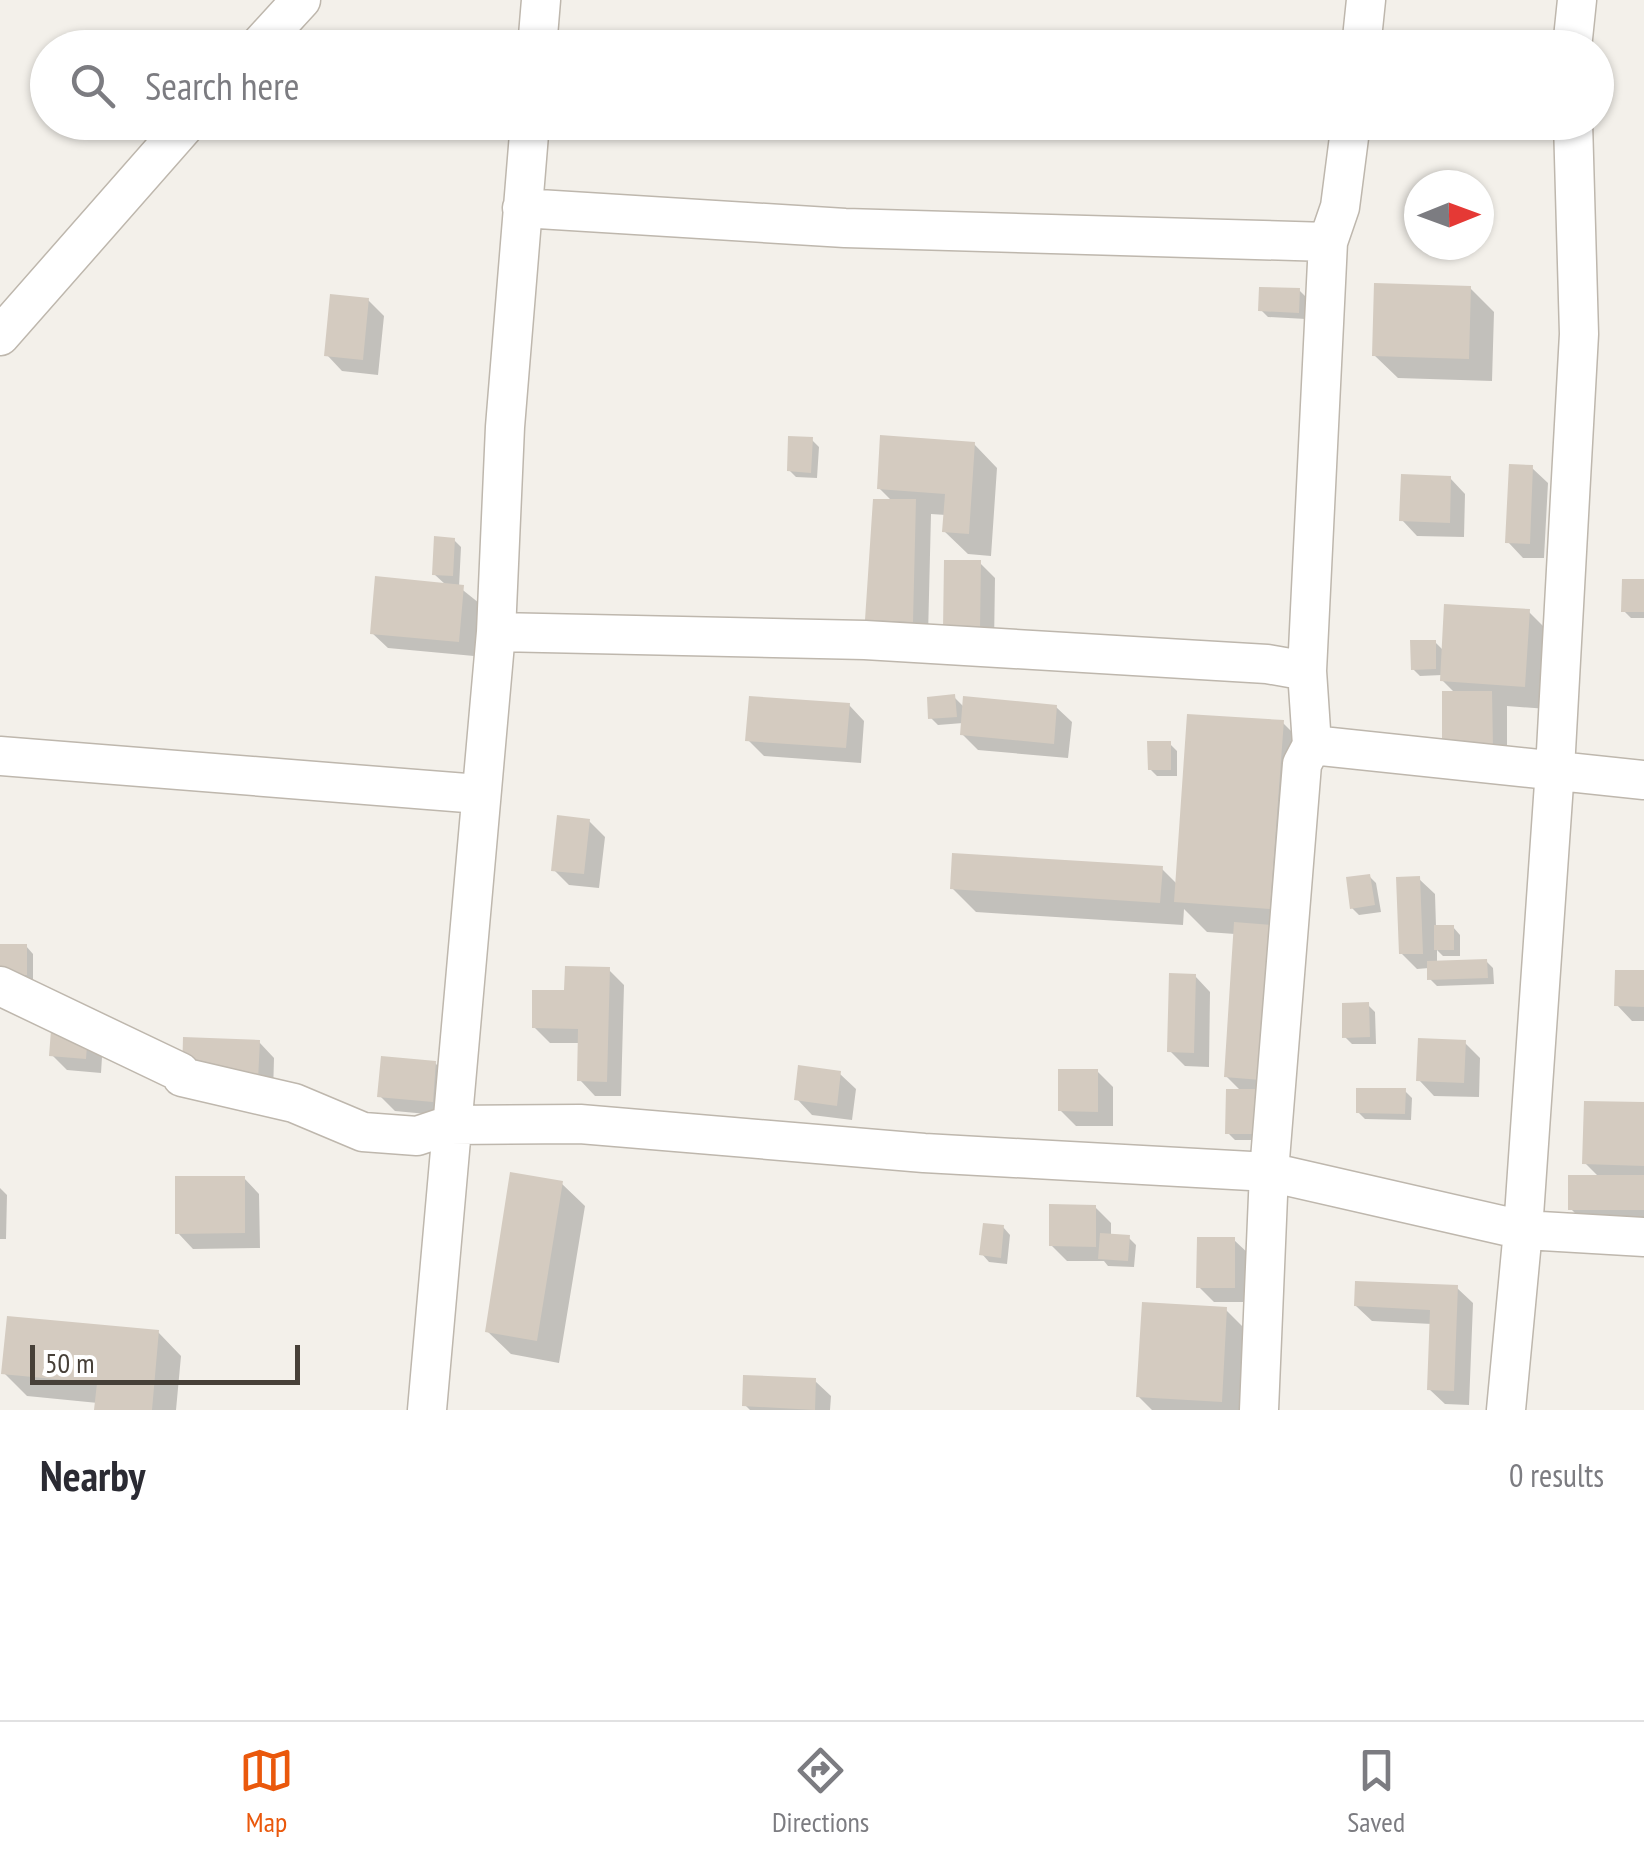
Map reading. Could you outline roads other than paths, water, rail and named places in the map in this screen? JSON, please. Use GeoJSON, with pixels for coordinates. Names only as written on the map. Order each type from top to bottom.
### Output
{"type":"FeatureCollection","features":[{"type":"Feature","properties":{"kind":"street"},"geometry":{"type":"LineString","coordinates":[[274,30],[301,0]]}},
{"type":"Feature","properties":{"kind":"street"},"geometry":{"type":"LineString","coordinates":[[538,30],[542,0]]}},
{"type":"Feature","properties":{"kind":"street"},"geometry":{"type":"LineString","coordinates":[[1362,30],[1366,0]]}},
{"type":"Feature","properties":{"kind":"street"},"geometry":{"type":"LineString","coordinates":[[1574,30],[1577,0]]}},
{"type":"Feature","properties":{"kind":"street"},"geometry":{"type":"LineString","coordinates":[[0,336],[172,140]]}},
{"type":"Feature","properties":{"kind":"street"},"geometry":{"type":"LineString","coordinates":[[426,1410],[496,632],[505,427],[528,140]]}},
{"type":"Feature","properties":{"kind":"street"},"geometry":{"type":"LineString","coordinates":[[1258,1410],[1269,1172],[1302,764],[1312,744],[1307,672],[1328,242],[1340,206],[1349,140]]}},
{"type":"Feature","properties":{"kind":"street"},"geometry":{"type":"LineString","coordinates":[[1506,1410],[1523,1230],[1579,334],[1574,140]]}},
{"type":"Feature","properties":{"kind":"street"},"geometry":{"type":"LineString","coordinates":[[522,208],[845,228],[1328,242]]}},
{"type":"Feature","properties":{"kind":"street"},"geometry":{"type":"LineString","coordinates":[[496,632],[865,640],[1267,664],[1307,672]]}},
{"type":"Feature","properties":{"kind":"street"},"geometry":{"type":"LineString","coordinates":[[1312,744],[1644,780]]}},
{"type":"Feature","properties":{"kind":"street"},"geometry":{"type":"LineString","coordinates":[[0,756],[479,794]]}},
{"type":"Feature","properties":{"kind":"street"},"geometry":{"type":"LineString","coordinates":[[0,986],[120,1041],[180,1072],[182,1077],[294,1103],[364,1132],[417,1136],[450,1126],[580,1124],[924,1152],[1269,1172],[1523,1230],[1644,1237]]}}]}
